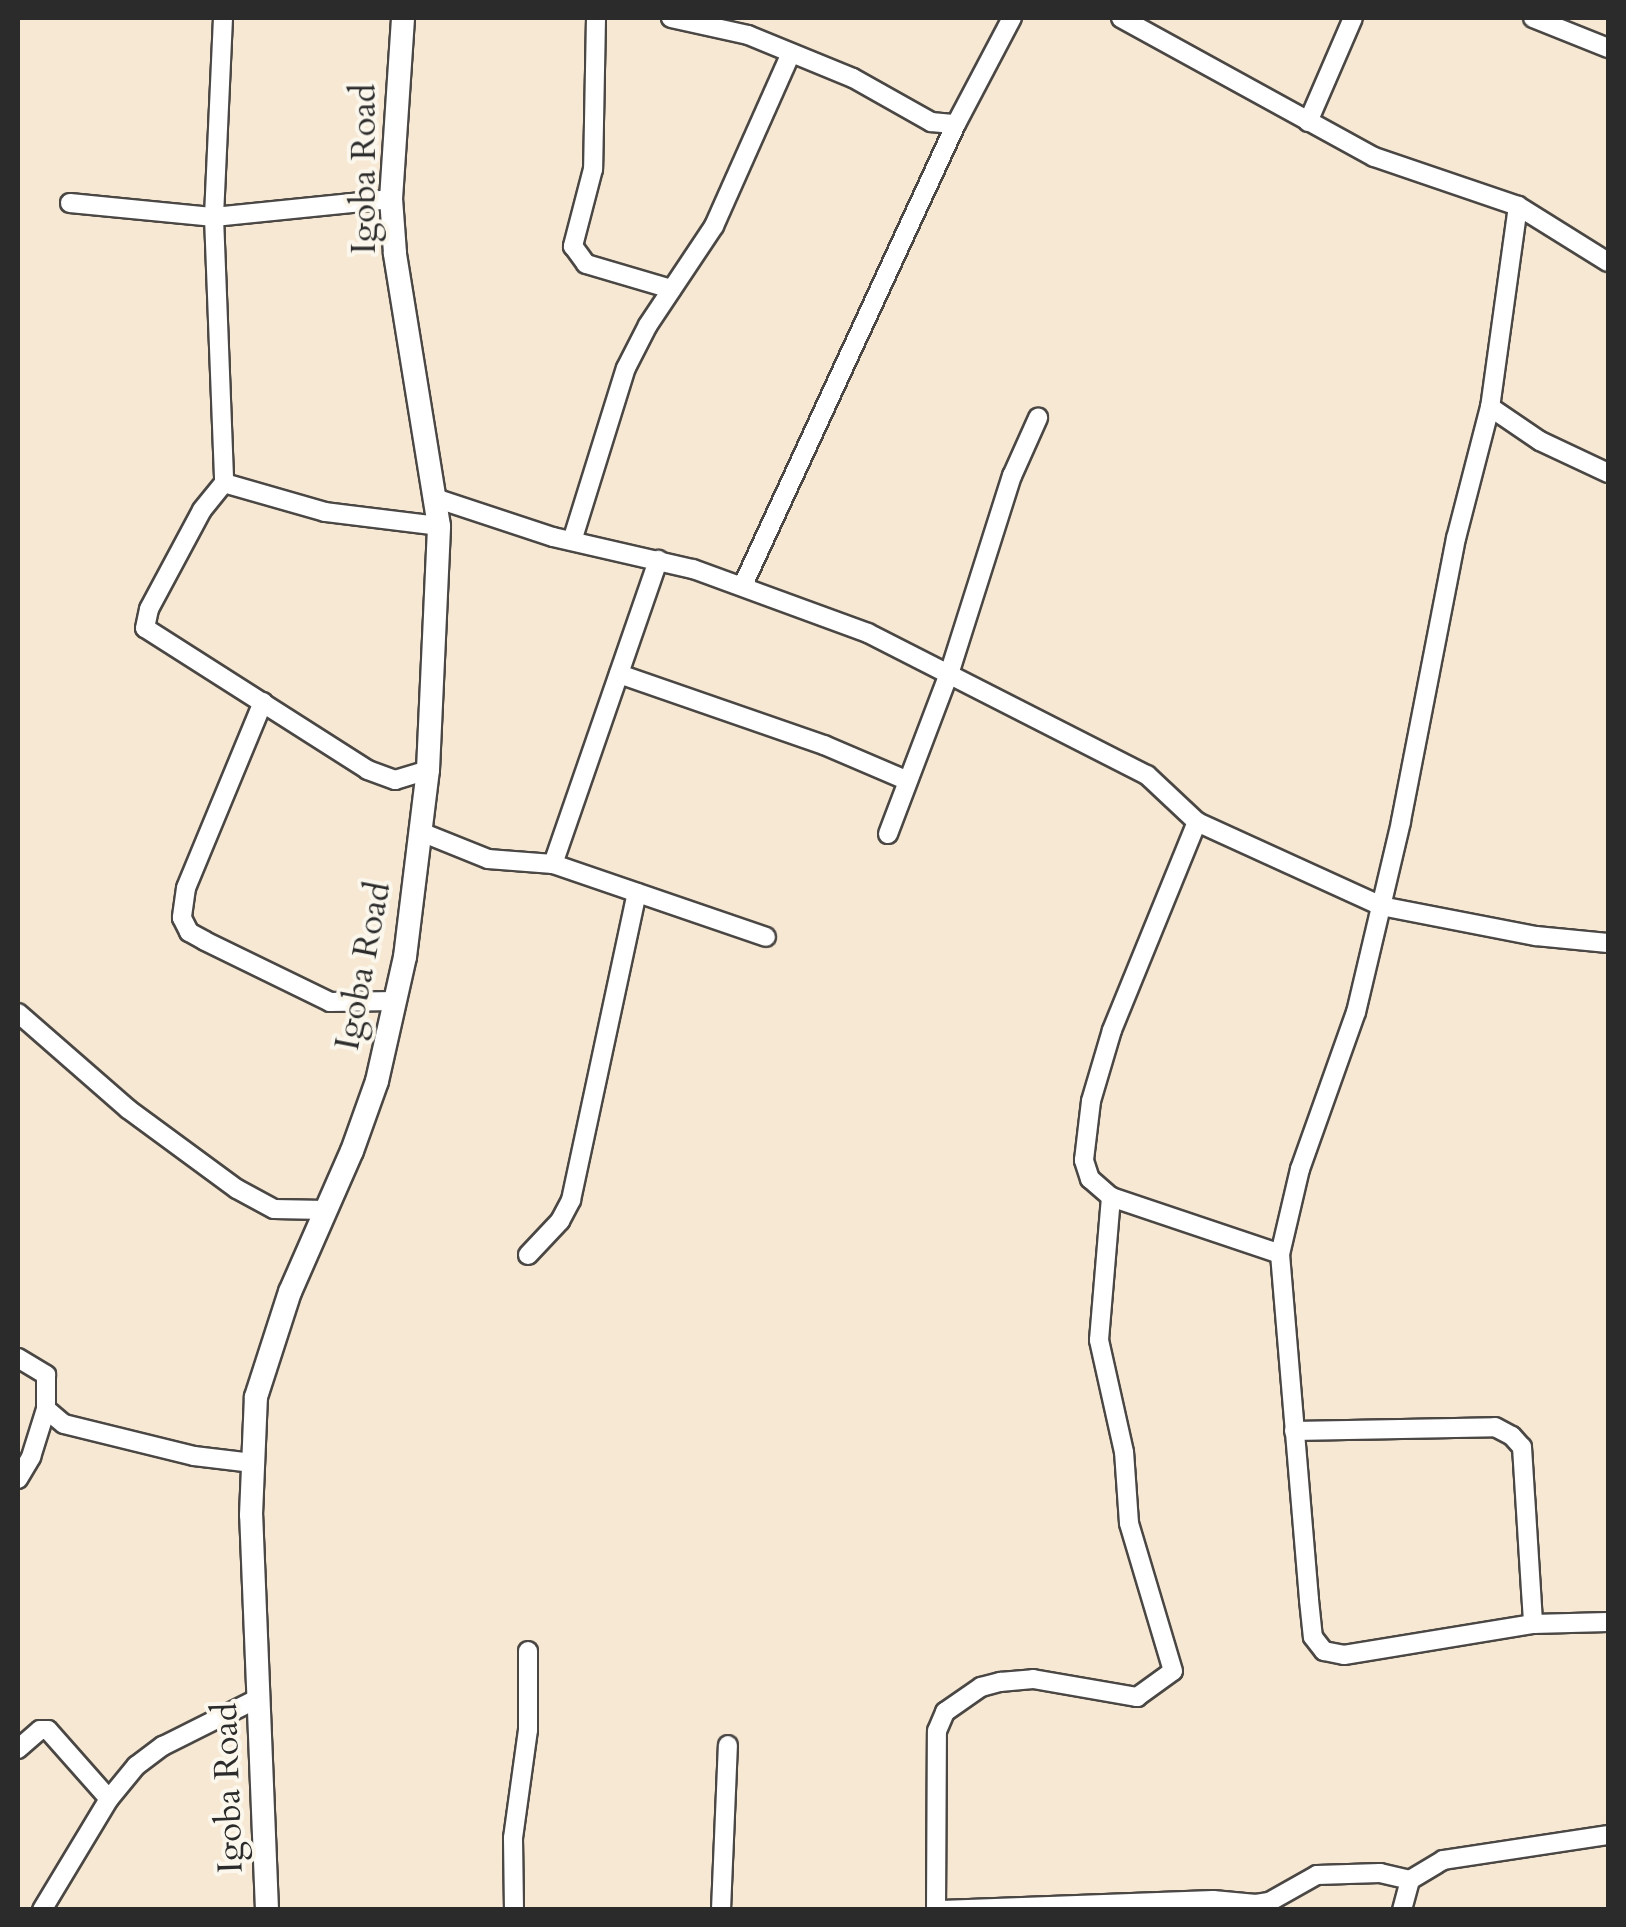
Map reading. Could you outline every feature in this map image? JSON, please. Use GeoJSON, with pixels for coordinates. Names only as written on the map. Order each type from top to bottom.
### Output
{"type":"FeatureCollection","features":[{"type":"Feature","properties":{"kind":"street"},"geometry":{"type":"LineString","coordinates":[[223,18],[214,217],[224,483],[202,510],[149,610],[145,628],[368,770],[395,780],[428,770]]}},
{"type":"Feature","properties":{"kind":"street","name":"Igoba Road"},"geometry":{"type":"LineString","coordinates":[[267,1910],[253,1463],[256,1398],[271,1343],[377,1081],[396,1001],[428,770],[440,526],[396,253],[391,199],[404,18]]}},
{"type":"Feature","properties":{"kind":"street"},"geometry":{"type":"LineString","coordinates":[[596,18],[592,169],[572,246],[586,264],[672,289]]}},
{"type":"Feature","properties":{"kind":"street"},"geometry":{"type":"LineString","coordinates":[[672,18],[748,35],[852,78],[931,122],[956,124]]}},
{"type":"Feature","properties":{"kind":"street"},"geometry":{"type":"LineString","coordinates":[[744,585],[956,124],[1012,18]]}},
{"type":"Feature","properties":{"kind":"street"},"geometry":{"type":"LineString","coordinates":[[1121,18],[1144,25],[1374,158],[1518,206],[1608,262]]}},
{"type":"Feature","properties":{"kind":"street"},"geometry":{"type":"LineString","coordinates":[[1308,122],[1353,18]]}},
{"type":"Feature","properties":{"kind":"street"},"geometry":{"type":"LineString","coordinates":[[1532,18],[1566,23],[1608,48]]}},
{"type":"Feature","properties":{"kind":"street"},"geometry":{"type":"LineString","coordinates":[[572,541],[626,368],[714,226],[791,53]]}},
{"type":"Feature","properties":{"kind":"street"},"geometry":{"type":"LineString","coordinates":[[70,203],[214,217],[391,199]]}},
{"type":"Feature","properties":{"kind":"street"},"geometry":{"type":"LineString","coordinates":[[1518,206],[1490,407],[1464,500],[1381,906],[1356,1012],[1300,1170],[1280,1254],[1314,1637],[1324,1651],[1344,1655],[1533,1624],[1608,1622]]}},
{"type":"Feature","properties":{"kind":"street"},"geometry":{"type":"LineString","coordinates":[[1490,407],[1540,441],[1608,473]]}},
{"type":"Feature","properties":{"kind":"street"},"geometry":{"type":"LineString","coordinates":[[888,834],[950,671],[1012,476],[1038,418]]}},
{"type":"Feature","properties":{"kind":"street"},"geometry":{"type":"LineString","coordinates":[[224,483],[325,512],[440,526]]}},
{"type":"Feature","properties":{"kind":"street"},"geometry":{"type":"LineString","coordinates":[[438,499],[572,541],[744,585],[868,633],[950,671],[1147,776],[1198,822],[1381,906],[1536,936],[1608,944]]}},
{"type":"Feature","properties":{"kind":"street"},"geometry":{"type":"LineString","coordinates":[[552,864],[658,560]]}},
{"type":"Feature","properties":{"kind":"street"},"geometry":{"type":"LineString","coordinates":[[619,674],[824,746],[908,781]]}},
{"type":"Feature","properties":{"kind":"street"},"geometry":{"type":"LineString","coordinates":[[262,702],[186,888],[182,918],[189,932],[204,941],[330,1002],[396,1001]]}},
{"type":"Feature","properties":{"kind":"street"},"geometry":{"type":"LineString","coordinates":[[1198,822],[1147,937],[1091,1102],[1086,1172],[1111,1197],[1280,1254]]}},
{"type":"Feature","properties":{"kind":"street"},"geometry":{"type":"LineString","coordinates":[[421,832],[488,859],[552,864],[766,937]]}},
{"type":"Feature","properties":{"kind":"street"},"geometry":{"type":"LineString","coordinates":[[528,1255],[560,1221],[572,1200],[637,893]]}},
{"type":"Feature","properties":{"kind":"street"},"geometry":{"type":"LineString","coordinates":[[18,1013],[128,1109],[237,1188],[274,1209],[326,1210]]}},
{"type":"Feature","properties":{"kind":"street"},"geometry":{"type":"LineString","coordinates":[[1111,1197],[1099,1340],[1124,1452],[1129,1523],[1173,1672],[1138,1697],[1033,1679],[1000,1682],[981,1687],[945,1712],[936,1745],[946,1909],[1213,1900],[1256,1904],[1269,1902],[1317,1875],[1380,1872],[1410,1880]]}},
{"type":"Feature","properties":{"kind":"street"},"geometry":{"type":"LineString","coordinates":[[18,1358],[46,1374],[46,1410],[31,1457],[18,1479]]}},
{"type":"Feature","properties":{"kind":"street"},"geometry":{"type":"LineString","coordinates":[[46,1410],[64,1424],[103,1435],[194,1456],[253,1463]]}},
{"type":"Feature","properties":{"kind":"street"},"geometry":{"type":"LineString","coordinates":[[1294,1430],[1495,1427],[1512,1436],[1522,1446],[1533,1624]]}},
{"type":"Feature","properties":{"kind":"street"},"geometry":{"type":"LineString","coordinates":[[514,1910],[513,1838],[528,1730],[528,1651]]}},
{"type":"Feature","properties":{"kind":"street"},"geometry":{"type":"LineString","coordinates":[[42,1910],[109,1799],[136,1766],[164,1746],[259,1698]]}},
{"type":"Feature","properties":{"kind":"street"},"geometry":{"type":"LineString","coordinates":[[18,1749],[40,1730],[48,1730],[109,1799]]}},
{"type":"Feature","properties":{"kind":"street"},"geometry":{"type":"LineString","coordinates":[[721,1910],[728,1744]]}},
{"type":"Feature","properties":{"kind":"street"},"geometry":{"type":"LineString","coordinates":[[1402,1910],[1410,1880],[1443,1860],[1608,1836]]}}]}
